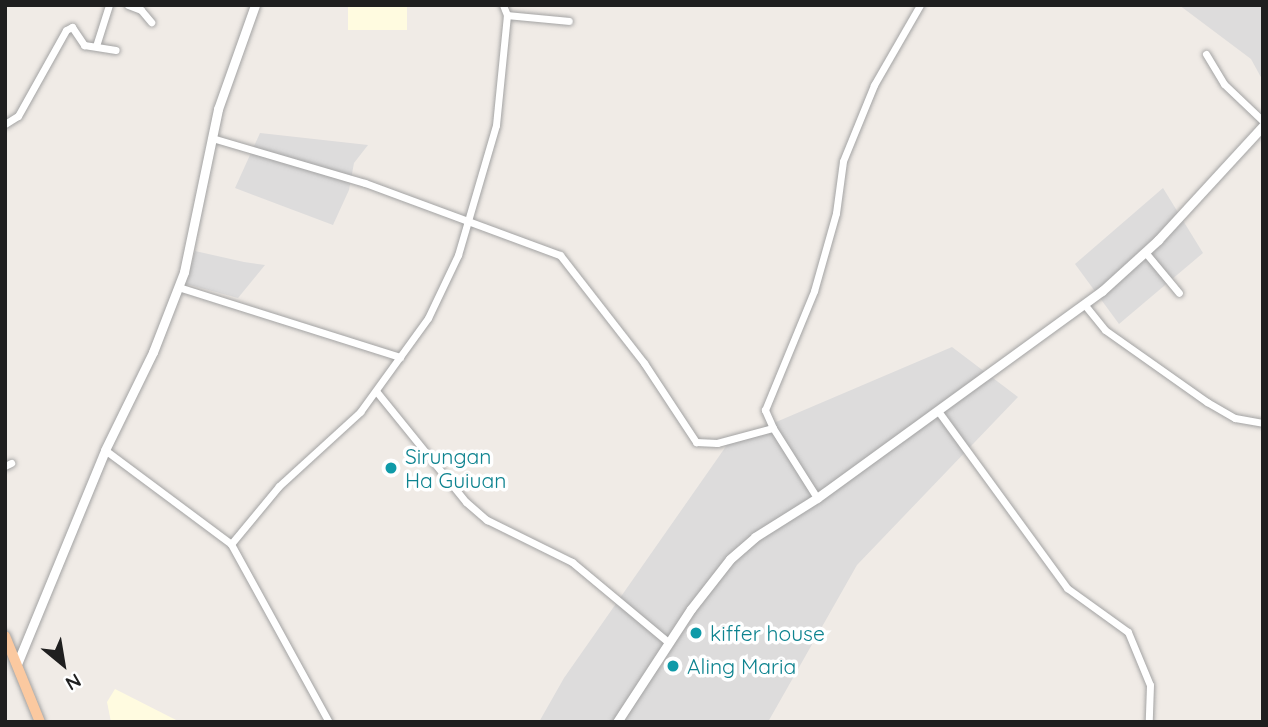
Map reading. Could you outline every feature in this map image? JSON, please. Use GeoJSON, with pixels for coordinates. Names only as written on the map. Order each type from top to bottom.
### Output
{"type":"FeatureCollection","features":[{"type":"Feature","properties":{"kind":"main road"},"geometry":{"type":"LineString","coordinates":[[5,636],[40,722]]}},
{"type":"Feature","properties":{"kind":"street"},"geometry":{"type":"LineString","coordinates":[[96,46],[108,5]]}},
{"type":"Feature","properties":{"kind":"street"},"geometry":{"type":"LineString","coordinates":[[128,5],[141,10],[151,22]]}},
{"type":"Feature","properties":{"kind":"street"},"geometry":{"type":"LineString","coordinates":[[17,664],[104,450],[153,352],[178,286],[212,138],[255,5]]}},
{"type":"Feature","properties":{"kind":"street"},"geometry":{"type":"LineString","coordinates":[[231,544],[279,486],[360,412],[428,318],[468,223],[496,125],[508,15],[503,5]]}},
{"type":"Feature","properties":{"kind":"street"},"geometry":{"type":"LineString","coordinates":[[817,498],[767,419],[765,410],[814,291],[836,213],[844,161],[874,85],[920,5]]}},
{"type":"Feature","properties":{"kind":"street"},"geometry":{"type":"LineString","coordinates":[[508,15],[569,21]]}},
{"type":"Feature","properties":{"kind":"street"},"geometry":{"type":"LineString","coordinates":[[5,124],[19,116],[66,30],[72,27],[84,45],[116,50]]}},
{"type":"Feature","properties":{"kind":"street"},"geometry":{"type":"LineString","coordinates":[[1206,54],[1224,84],[1263,121]]}},
{"type":"Feature","properties":{"kind":"street"},"geometry":{"type":"LineString","coordinates":[[617,722],[668,642],[730,559],[755,537],[817,498],[1084,304],[1145,252],[1263,126]]}},
{"type":"Feature","properties":{"kind":"street"},"geometry":{"type":"LineString","coordinates":[[212,138],[365,183],[560,256],[644,363],[696,442],[717,443],[761,429],[773,428]]}},
{"type":"Feature","properties":{"kind":"street"},"geometry":{"type":"LineString","coordinates":[[1145,252],[1179,293]]}},
{"type":"Feature","properties":{"kind":"street"},"geometry":{"type":"LineString","coordinates":[[178,286],[400,357]]}},
{"type":"Feature","properties":{"kind":"street"},"geometry":{"type":"LineString","coordinates":[[1084,304],[1105,330],[1207,402],[1235,418],[1263,423]]}},
{"type":"Feature","properties":{"kind":"street"},"geometry":{"type":"LineString","coordinates":[[376,391],[466,502],[487,520],[572,562],[668,642]]}},
{"type":"Feature","properties":{"kind":"street"},"geometry":{"type":"LineString","coordinates":[[938,411],[1068,588],[1128,632],[1150,685],[1149,722]]}},
{"type":"Feature","properties":{"kind":"street"},"geometry":{"type":"LineString","coordinates":[[761,429],[767,419]]}},
{"type":"Feature","properties":{"kind":"street"},"geometry":{"type":"LineString","coordinates":[[104,450],[231,544],[330,722]]}},
{"type":"Feature","properties":{"kind":"shaded area"},"geometry":{"type":"Polygon","coordinates":[[[348,5],[407,5],[407,30],[348,30],[348,5]]]}},
{"type":"Feature","properties":{"kind":"shaded area"},"geometry":{"type":"Polygon","coordinates":[[[1179,5],[1263,5],[1263,81],[1251,59],[1179,5]]]}},
{"type":"Feature","properties":{"kind":"shaded area"},"geometry":{"type":"Polygon","coordinates":[[[260,133],[368,145],[354,163],[349,190],[333,225],[235,188],[260,133]]]}},
{"type":"Feature","properties":{"kind":"shaded area"},"geometry":{"type":"Polygon","coordinates":[[[1163,188],[1203,253],[1119,324],[1075,264],[1163,188]]]}},
{"type":"Feature","properties":{"kind":"shaded area"},"geometry":{"type":"Polygon","coordinates":[[[195,251],[265,265],[238,298],[186,284],[195,251]]]}},
{"type":"Feature","properties":{"kind":"shaded area"},"geometry":{"type":"Polygon","coordinates":[[[952,347],[1018,397],[857,565],[768,722],[539,722],[564,678],[729,442],[952,347]]]}},
{"type":"Feature","properties":{"kind":"shaded area"},"geometry":{"type":"Polygon","coordinates":[[[115,689],[180,722],[111,722],[107,702],[115,689]]]}},
{"type":"Feature","properties":{"kind":"place","name":"Sirungan Ha Guiuan"},"geometry":{"type":"Point","coordinates":[391,468]}},
{"type":"Feature","properties":{"kind":"place","name":"kiffer house"},"geometry":{"type":"Point","coordinates":[696,633]}},
{"type":"Feature","properties":{"kind":"place","name":"Aling Maria"},"geometry":{"type":"Point","coordinates":[673,666]}}]}
